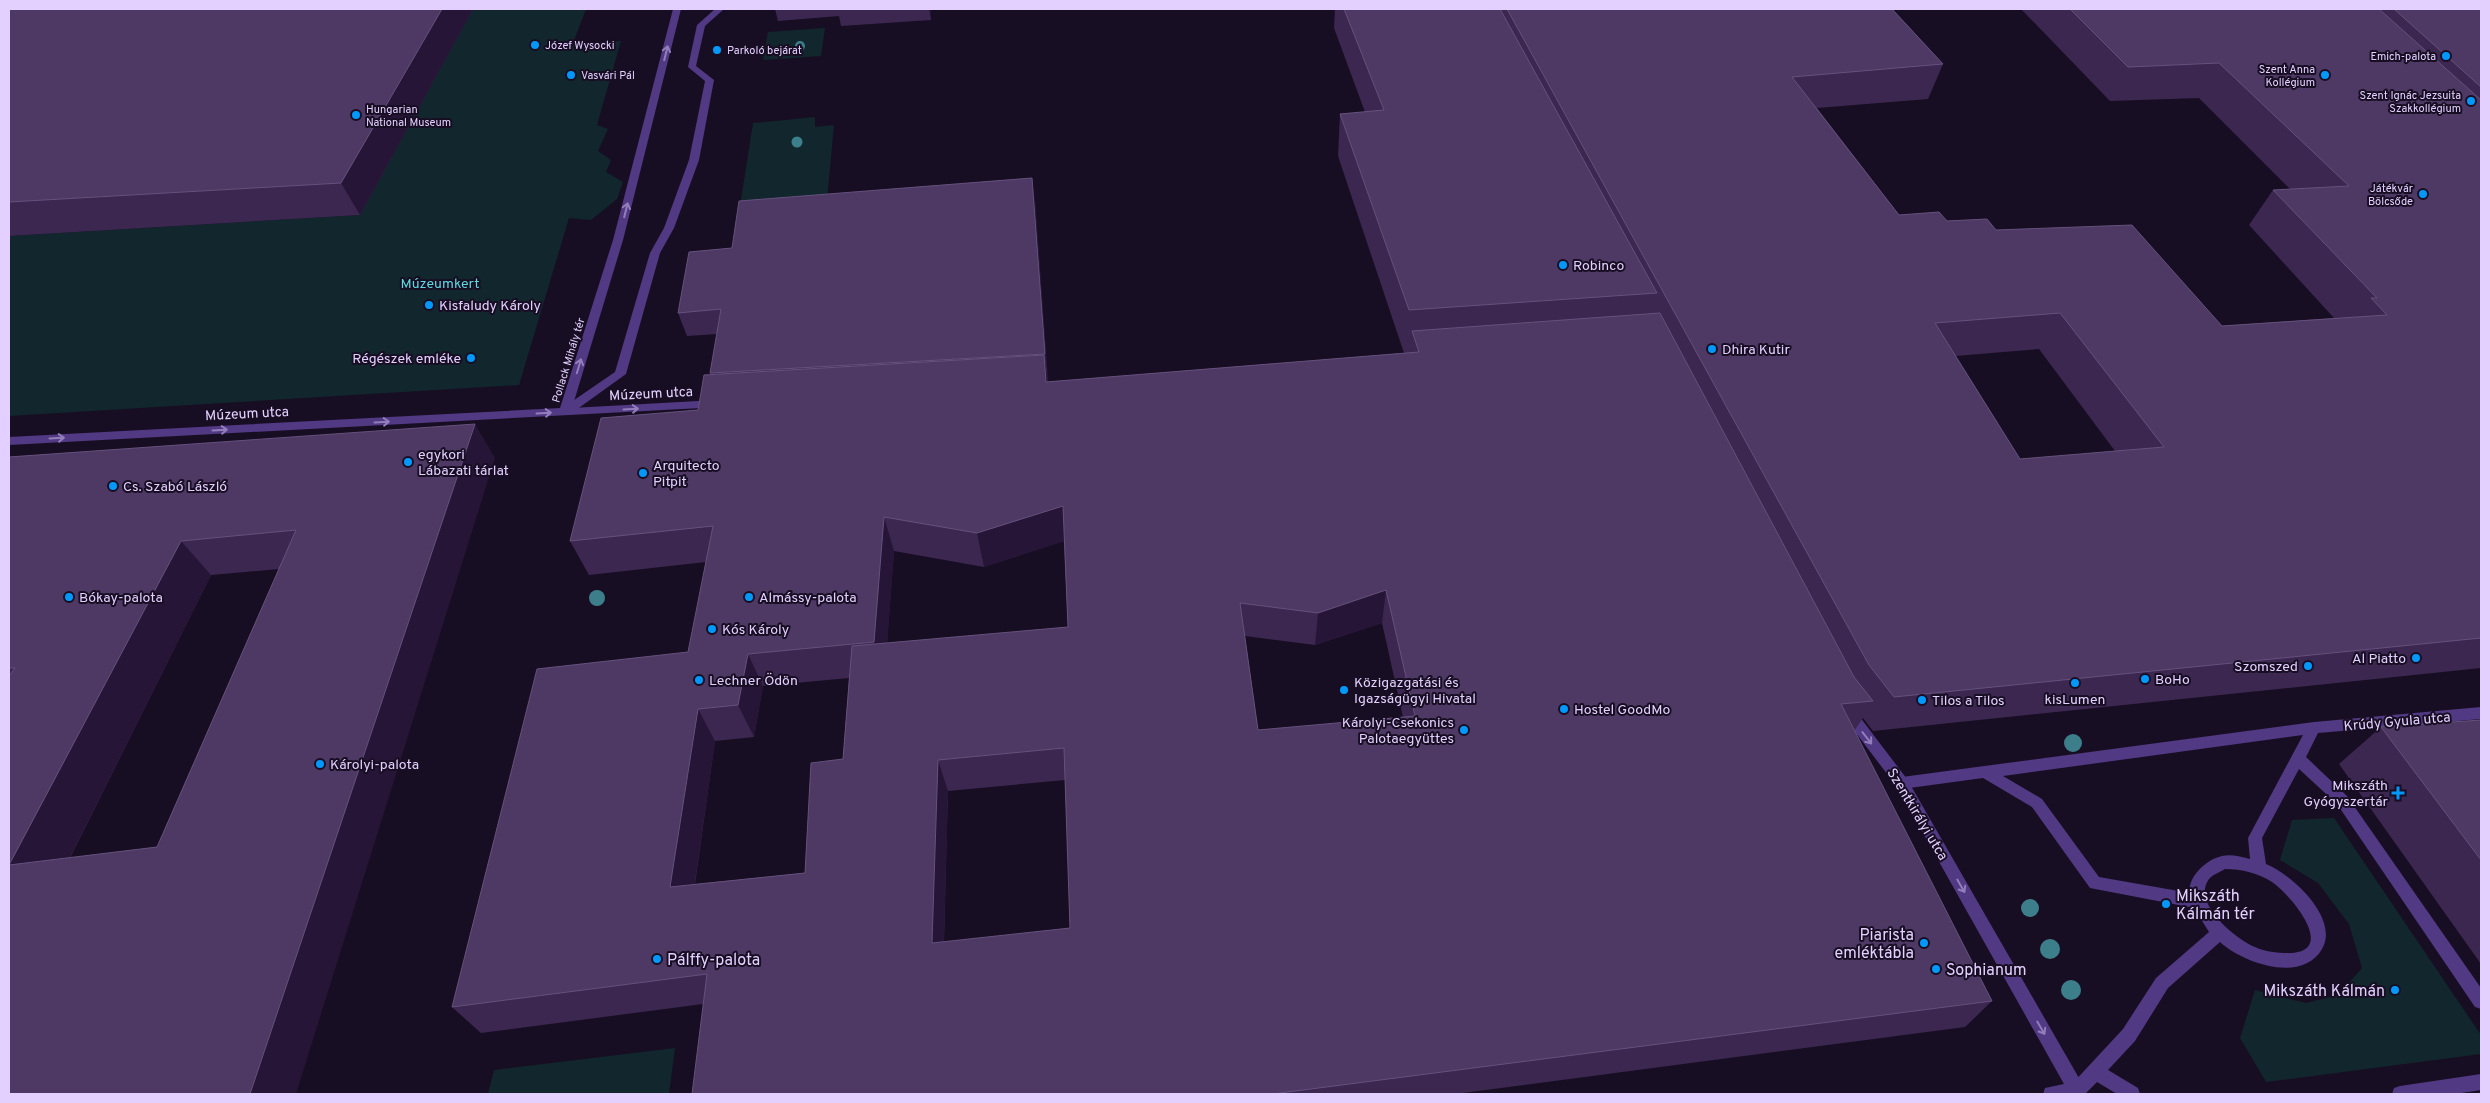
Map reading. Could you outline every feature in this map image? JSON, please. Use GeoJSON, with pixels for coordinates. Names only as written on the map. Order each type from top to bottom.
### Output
{"type":"FeatureCollection","features":[{"type":"Feature","properties":{"kind":"street","name":"Pollack Mihály tér"},"geometry":{"type":"LineString","coordinates":[[564,412],[618,240],[677,9]]}},
{"type":"Feature","properties":{"kind":"street","name":"Pollack Mihály tér"},"geometry":{"type":"LineString","coordinates":[[564,412],[620,374],[655,253],[669,228],[694,160],[710,80],[692,67],[701,25],[720,9]]}},
{"type":"Feature","properties":{"kind":"street","name":"Múzeum utca"},"geometry":{"type":"LineString","coordinates":[[9,440],[723,404]]}},
{"type":"Feature","properties":{"kind":"street","name":"Szentkirályi utca"},"geometry":{"type":"LineString","coordinates":[[1842,704],[1902,783],[2077,1091]]}},
{"type":"Feature","properties":{"kind":"street","name":"Krúdy Gyula utca"},"geometry":{"type":"LineString","coordinates":[[2314,728],[2481,713]]}},
{"type":"Feature","properties":{"kind":"street"},"geometry":{"type":"LineString","coordinates":[[1902,783],[2314,728]]}},
{"type":"Feature","properties":{"kind":"street"},"geometry":{"type":"LineString","coordinates":[[2259,867],[2256,838],[2314,728]]}},
{"type":"Feature","properties":{"kind":"street"},"geometry":{"type":"LineString","coordinates":[[2297,758],[2342,800],[2481,1001]]}},
{"type":"Feature","properties":{"kind":"street"},"geometry":{"type":"LineString","coordinates":[[1985,772],[2037,802],[2095,883],[2198,902]]}},
{"type":"Feature","properties":{"kind":"street"},"geometry":{"type":"LineString","coordinates":[[2223,862],[2240,862],[2259,867],[2279,878],[2297,892],[2309,908],[2317,926],[2317,941],[2310,953],[2297,960],[2279,962],[2258,958],[2237,947],[2219,932],[2198,902],[2198,888],[2201,875],[2210,866],[2223,862]]}},
{"type":"Feature","properties":{"kind":"street"},"geometry":{"type":"LineString","coordinates":[[2051,1094],[2077,1091],[2129,1035],[2162,983],[2219,932]]}},
{"type":"Feature","properties":{"kind":"street"},"geometry":{"type":"LineString","coordinates":[[2095,1072],[2132,1094]]}},
{"type":"Feature","properties":{"kind":"street"},"geometry":{"type":"LineString","coordinates":[[2400,1094],[2481,1082]]}},
{"type":"Feature","properties":{"kind":"green space","name":"Múzeumkert"},"geometry":{"type":"Polygon","coordinates":[[[473,9],[586,9],[573,43],[621,41],[597,125],[608,129],[598,151],[611,160],[606,172],[623,182],[617,199],[591,220],[569,218],[519,385],[9,416],[9,236],[359,215],[473,9]]]}},
{"type":"Feature","properties":{"kind":"green space"},"geometry":{"type":"Polygon","coordinates":[[[825,28],[821,56],[763,60],[768,32],[825,28]]]}},
{"type":"Feature","properties":{"kind":"green space"},"geometry":{"type":"Polygon","coordinates":[[[815,117],[815,127],[834,125],[826,211],[738,219],[753,123],[815,117]]]}},
{"type":"Feature","properties":{"kind":"green space"},"geometry":{"type":"Polygon","coordinates":[[[2334,818],[2481,1035],[2481,1054],[2266,1082],[2240,1038],[2255,990],[2306,1003],[2338,995],[2362,968],[2349,924],[2318,883],[2280,860],[2292,820],[2334,818]]]}},
{"type":"Feature","properties":{"kind":"green space"},"geometry":{"type":"Polygon","coordinates":[[[675,1048],[669,1094],[488,1094],[494,1070],[675,1048]]]}},
{"type":"Feature","properties":{"kind":"building","name":"Hungarian National Museum"},"geometry":{"type":"Polygon","coordinates":[[[9,9],[442,9],[341,183],[9,202],[9,9]]]}},
{"type":"Feature","properties":{"kind":"building"},"geometry":{"type":"Polygon","coordinates":[[[1344,9],[1500,9],[1657,293],[1409,310],[1340,114],[1384,110],[1344,9]]]}},
{"type":"Feature","properties":{"kind":"building"},"geometry":{"type":"Polygon","coordinates":[[[1507,9],[1892,9],[1943,64],[1792,77],[1899,215],[1939,212],[1947,221],[1987,219],[1996,230],[2132,225],[2222,326],[2387,315],[2371,298],[2377,298],[2273,190],[2349,186],[2219,63],[2128,67],[2070,9],[2379,9],[2481,100],[2481,638],[1894,697],[1869,665],[1507,9]],[[2060,313],[1935,323],[2020,459],[2164,447],[2060,313]]]}},
{"type":"Feature","properties":{"kind":"building"},"geometry":{"type":"Polygon","coordinates":[[[2394,9],[2481,9],[2481,87],[2394,9]]]}},
{"type":"Feature","properties":{"kind":"building"},"geometry":{"type":"Polygon","coordinates":[[[1032,178],[1045,354],[710,373],[721,309],[678,313],[689,252],[732,248],[739,201],[1032,178]]]}},
{"type":"Feature","properties":{"kind":"building"},"geometry":{"type":"Polygon","coordinates":[[[1660,313],[1854,677],[1873,701],[1841,704],[1992,1001],[1272,1094],[692,1094],[707,974],[452,1007],[537,669],[688,652],[713,526],[570,541],[601,418],[698,410],[704,375],[1044,355],[1046,382],[1419,352],[1412,331],[1660,313]],[[1063,506],[977,533],[884,517],[874,642],[748,654],[738,705],[698,709],[670,887],[805,873],[811,763],[843,759],[852,646],[1068,627],[1063,506]],[[1386,590],[1318,613],[1240,603],[1258,730],[1415,716],[1386,590]],[[1064,748],[938,760],[932,943],[1070,928],[1064,748]]]}},
{"type":"Feature","properties":{"kind":"building"},"geometry":{"type":"Polygon","coordinates":[[[475,424],[250,1094],[9,1094],[9,676],[15,668],[9,668],[9,457],[475,424]],[[296,530],[181,541],[9,865],[157,847],[296,530]]]}},
{"type":"Feature","properties":{"kind":"building"},"geometry":{"type":"Polygon","coordinates":[[[2481,720],[2481,860],[2381,727],[2481,720]]]}},
{"type":"Feature","properties":{"kind":"place","name":"Józef Wysocki"},"geometry":{"type":"Point","coordinates":[535,45]}},
{"type":"Feature","properties":{"kind":"place","name":"Parkoló bejárat"},"geometry":{"type":"Point","coordinates":[717,50]}},
{"type":"Feature","properties":{"kind":"place","name":"Emich-palota"},"geometry":{"type":"Point","coordinates":[2446,56]}},
{"type":"Feature","properties":{"kind":"place","name":"Vasvári Pál"},"geometry":{"type":"Point","coordinates":[571,75]}},
{"type":"Feature","properties":{"kind":"place","name":"Szent Anna Kollégium"},"geometry":{"type":"Point","coordinates":[2325,75]}},
{"type":"Feature","properties":{"kind":"place","name":"Szent Ignác Jezsuita Szakkollégium"},"geometry":{"type":"Point","coordinates":[2471,101]}},
{"type":"Feature","properties":{"kind":"place","name":"Hungarian National Museum"},"geometry":{"type":"Point","coordinates":[356,115]}},
{"type":"Feature","properties":{"kind":"place","name":"Játékvár Bölcsőde"},"geometry":{"type":"Point","coordinates":[2423,194]}},
{"type":"Feature","properties":{"kind":"place","name":"Robinco"},"geometry":{"type":"Point","coordinates":[1563,265]}},
{"type":"Feature","properties":{"kind":"place","name":"Kisfaludy Károly"},"geometry":{"type":"Point","coordinates":[429,305]}},
{"type":"Feature","properties":{"kind":"place","name":"Dhira Kutir"},"geometry":{"type":"Point","coordinates":[1712,349]}},
{"type":"Feature","properties":{"kind":"place","name":"Régészek emléke"},"geometry":{"type":"Point","coordinates":[471,358]}},
{"type":"Feature","properties":{"kind":"place","name":"egykori Lábazati tárlat"},"geometry":{"type":"Point","coordinates":[408,462]}},
{"type":"Feature","properties":{"kind":"place","name":"Arquitecto Pitpit"},"geometry":{"type":"Point","coordinates":[643,473]}},
{"type":"Feature","properties":{"kind":"place","name":"Cs. Szabó László"},"geometry":{"type":"Point","coordinates":[113,486]}},
{"type":"Feature","properties":{"kind":"place","name":"Bókay-palota"},"geometry":{"type":"Point","coordinates":[69,597]}},
{"type":"Feature","properties":{"kind":"place","name":"Almássy-palota"},"geometry":{"type":"Point","coordinates":[749,597]}},
{"type":"Feature","properties":{"kind":"place","name":"Kós Károly"},"geometry":{"type":"Point","coordinates":[712,629]}},
{"type":"Feature","properties":{"kind":"place","name":"Al Piatto"},"geometry":{"type":"Point","coordinates":[2416,658]}},
{"type":"Feature","properties":{"kind":"place","name":"Szomszed"},"geometry":{"type":"Point","coordinates":[2308,666]}},
{"type":"Feature","properties":{"kind":"place","name":"BoHo"},"geometry":{"type":"Point","coordinates":[2145,679]}},
{"type":"Feature","properties":{"kind":"place","name":"Lechner Ödön"},"geometry":{"type":"Point","coordinates":[699,680]}},
{"type":"Feature","properties":{"kind":"place","name":"kisLumen"},"geometry":{"type":"Point","coordinates":[2075,683]}},
{"type":"Feature","properties":{"kind":"place","name":"Közigazgatási és Igazságügyi Hivatal"},"geometry":{"type":"Point","coordinates":[1344,690]}},
{"type":"Feature","properties":{"kind":"place","name":"Tilos a Tilos"},"geometry":{"type":"Point","coordinates":[1922,700]}},
{"type":"Feature","properties":{"kind":"place","name":"Hostel GoodMo"},"geometry":{"type":"Point","coordinates":[1564,709]}},
{"type":"Feature","properties":{"kind":"place","name":"Károlyi-Csekonics Palotaegyüttes"},"geometry":{"type":"Point","coordinates":[1464,730]}},
{"type":"Feature","properties":{"kind":"place","name":"Károlyi-palota"},"geometry":{"type":"Point","coordinates":[320,764]}},
{"type":"Feature","properties":{"kind":"place","name":"Mikszáth Gyógyszertár"},"geometry":{"type":"Point","coordinates":[2398,793]}},
{"type":"Feature","properties":{"kind":"place","name":"Mikszáth Kálmán tér"},"geometry":{"type":"Point","coordinates":[2166,904]}},
{"type":"Feature","properties":{"kind":"place","name":"Piarista emléktábla"},"geometry":{"type":"Point","coordinates":[1924,943]}},
{"type":"Feature","properties":{"kind":"place","name":"Pálffy-palota"},"geometry":{"type":"Point","coordinates":[657,959]}},
{"type":"Feature","properties":{"kind":"place","name":"Sophianum"},"geometry":{"type":"Point","coordinates":[1936,969]}},
{"type":"Feature","properties":{"kind":"place","name":"Mikszáth Kálmán"},"geometry":{"type":"Point","coordinates":[2395,990]}}]}
